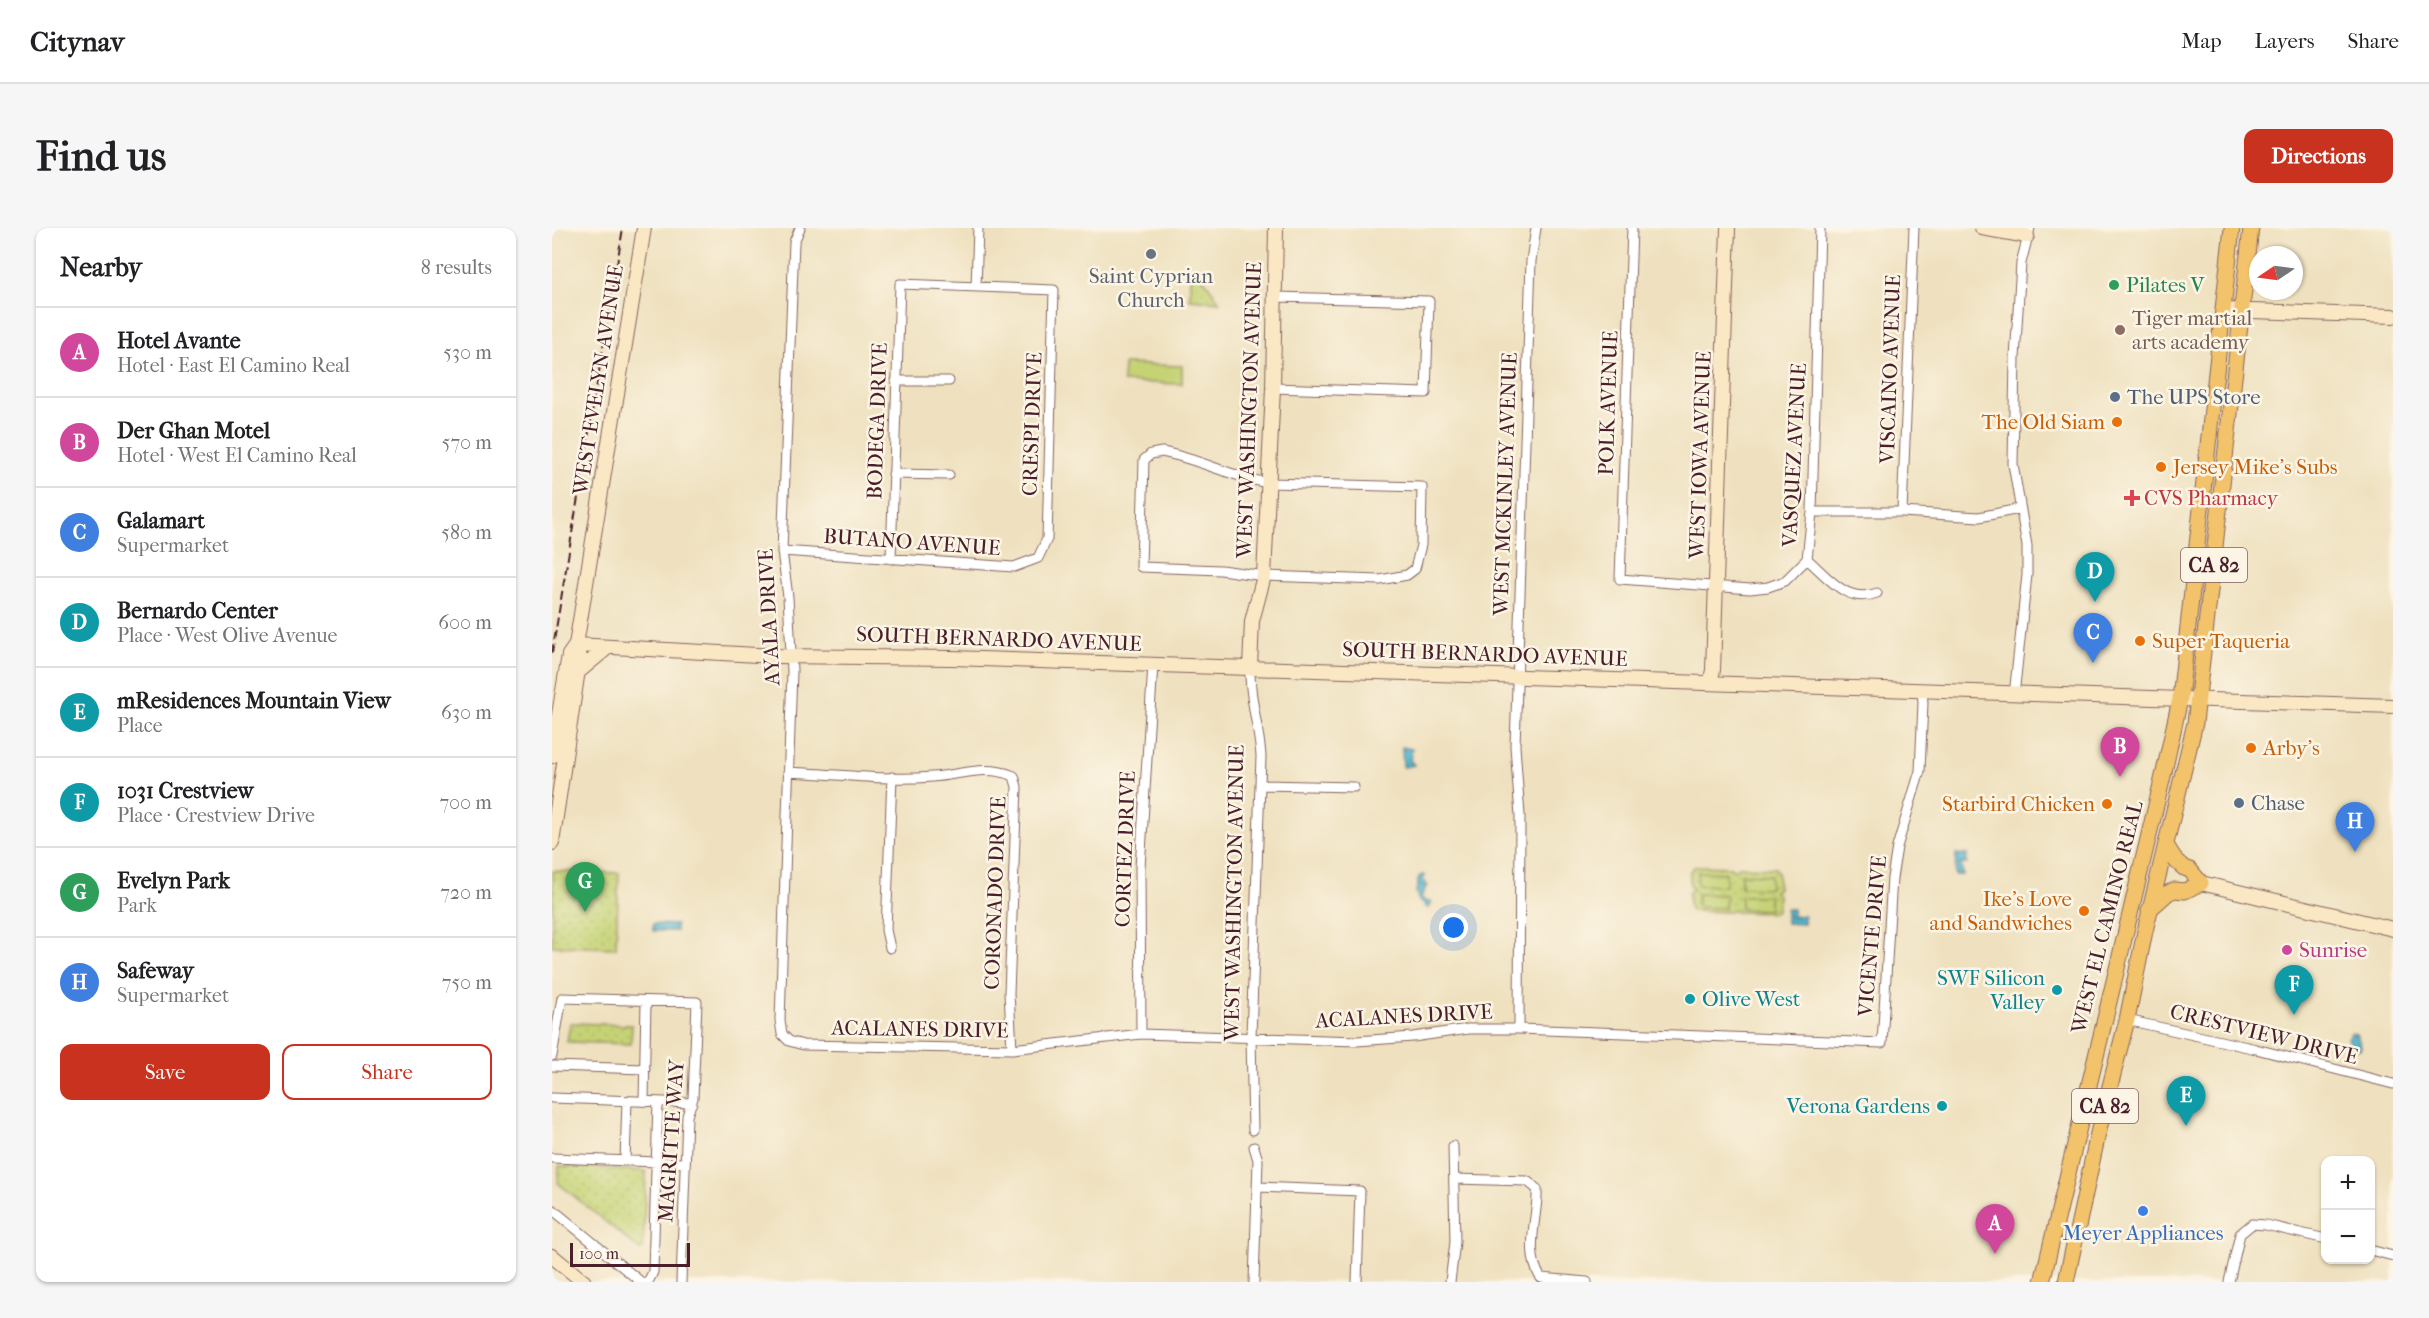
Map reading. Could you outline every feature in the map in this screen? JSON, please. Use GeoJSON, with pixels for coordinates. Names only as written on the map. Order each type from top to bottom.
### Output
{"type":"FeatureCollection","features":[{"type":"Feature","properties":{"kind":"main road","name":"WEST EL CAMINO REAL"},"geometry":{"type":"LineString","coordinates":[[2054,1231],[2180,699],[2232,228]]}},
{"type":"Feature","properties":{"kind":"main road","name":"WEST EL CAMINO REAL"},"geometry":{"type":"LineString","coordinates":[[2127,1020],[2145,931],[2186,768],[2199,700],[2251,228]]}},
{"type":"Feature","properties":{"kind":"main road"},"geometry":{"type":"LineString","coordinates":[[2150,910],[2174,890],[2185,891],[2201,883],[2190,870],[2176,861],[2166,845]]}},
{"type":"Feature","properties":{"kind":"main road"},"geometry":{"type":"LineString","coordinates":[[2127,1020],[2119,1007],[2119,1001],[2133,938],[2132,904]]}},
{"type":"Feature","properties":{"kind":"main road","name":"CA 82"},"geometry":{"type":"LineString","coordinates":[[2066,1282],[2099,1130],[2127,1020]]}},
{"type":"Feature","properties":{"kind":"main road"},"geometry":{"type":"LineString","coordinates":[[2094,1061],[2102,1073],[2093,1117],[2099,1130]]}},
{"type":"Feature","properties":{"kind":"main road"},"geometry":{"type":"LineString","coordinates":[[2052,1282],[2056,1260],[2054,1231]]}},
{"type":"Feature","properties":{"kind":"main road","name":"CA 82"},"geometry":{"type":"LineString","coordinates":[[2042,1282],[2054,1231]]}},
{"type":"Feature","properties":{"kind":"street","name":"WEST EVELYN AVENUE"},"geometry":{"type":"LineString","coordinates":[[576,645],[644,228]]}},
{"type":"Feature","properties":{"kind":"street","name":"AYALA DRIVE"},"geometry":{"type":"LineString","coordinates":[[786,1039],[782,1034],[780,1016],[792,656],[782,551],[794,242],[800,228]]}},
{"type":"Feature","properties":{"kind":"street"},"geometry":{"type":"LineString","coordinates":[[976,287],[978,228]]}},
{"type":"Feature","properties":{"kind":"street","name":"WEST WASHINGTON AVENUE"},"geometry":{"type":"LineString","coordinates":[[1253,1130],[1251,1037],[1261,784],[1259,732],[1251,698],[1250,668],[1252,621],[1264,576],[1273,388],[1276,228]]}},
{"type":"Feature","properties":{"kind":"street","name":"WEST MCKINLEY AVENUE"},"geometry":{"type":"LineString","coordinates":[[1519,1029],[1520,814],[1515,746],[1531,261],[1536,228]]}},
{"type":"Feature","properties":{"kind":"street","name":"POLK AVENUE"},"geometry":{"type":"LineString","coordinates":[[1620,579],[1632,228]]}},
{"type":"Feature","properties":{"kind":"street","name":"WEST IOWA AVENUE"},"geometry":{"type":"LineString","coordinates":[[1710,683],[1713,670],[1728,228]]}},
{"type":"Feature","properties":{"kind":"street","name":"VASQUEZ AVENUE"},"geometry":{"type":"LineString","coordinates":[[1620,579],[1739,589],[1768,587],[1785,581],[1807,559],[1812,512],[1820,228]]}},
{"type":"Feature","properties":{"kind":"street","name":"VISCAINO AVENUE"},"geometry":{"type":"LineString","coordinates":[[1902,513],[1914,228]]}},
{"type":"Feature","properties":{"kind":"street"},"geometry":{"type":"LineString","coordinates":[[1982,228],[2029,232],[2021,263],[2015,358],[2013,464],[2027,546],[2027,575],[2014,694]]}},
{"type":"Feature","properties":{"kind":"street","name":"BODEGA DRIVE"},"geometry":{"type":"LineString","coordinates":[[891,559],[900,284],[976,287]]}},
{"type":"Feature","properties":{"kind":"street","name":"CRESPI DRIVE"},"geometry":{"type":"LineString","coordinates":[[976,287],[1054,290],[1047,539],[1038,558]]}},
{"type":"Feature","properties":{"kind":"street"},"geometry":{"type":"LineString","coordinates":[[1273,388],[1426,393],[1429,301],[1275,297]]}},
{"type":"Feature","properties":{"kind":"street"},"geometry":{"type":"LineString","coordinates":[[2223,310],[2393,316]]}},
{"type":"Feature","properties":{"kind":"street"},"geometry":{"type":"LineString","coordinates":[[896,381],[949,381]]}},
{"type":"Feature","properties":{"kind":"street"},"geometry":{"type":"LineString","coordinates":[[1162,452],[1180,455],[1228,474],[1269,483],[1422,488],[1421,545],[1415,569],[1407,575],[1380,580],[1264,576],[1221,570],[1140,567],[1144,460],[1151,454],[1162,452]]}},
{"type":"Feature","properties":{"kind":"street"},"geometry":{"type":"LineString","coordinates":[[893,474],[949,475]]}},
{"type":"Feature","properties":{"kind":"street"},"geometry":{"type":"LineString","coordinates":[[1812,512],[1979,517],[2019,509]]}},
{"type":"Feature","properties":{"kind":"street","name":"BUTANO AVENUE"},"geometry":{"type":"LineString","coordinates":[[782,551],[1014,567],[1038,558]]}},
{"type":"Feature","properties":{"kind":"street"},"geometry":{"type":"LineString","coordinates":[[1807,559],[1847,594],[1865,598],[1877,593]]}},
{"type":"Feature","properties":{"kind":"street","name":"SOUTH BERNARDO AVENUE"},"geometry":{"type":"LineString","coordinates":[[576,645],[792,656],[1250,668],[2393,706]]}},
{"type":"Feature","properties":{"kind":"street"},"geometry":{"type":"LineString","coordinates":[[552,843],[580,657],[576,645]]}},
{"type":"Feature","properties":{"kind":"street"},"geometry":{"type":"LineString","coordinates":[[552,756],[569,655],[576,645]]}},
{"type":"Feature","properties":{"kind":"street"},"geometry":{"type":"LineString","coordinates":[[578,672],[608,647]]}},
{"type":"Feature","properties":{"kind":"street","name":"CORTEZ DRIVE"},"geometry":{"type":"LineString","coordinates":[[1141,1034],[1140,868],[1153,665]]}},
{"type":"Feature","properties":{"kind":"street","name":"VICENTE DRIVE"},"geometry":{"type":"LineString","coordinates":[[1882,1043],[1892,878],[1897,847],[1920,771],[1922,691]]}},
{"type":"Feature","properties":{"kind":"street","name":"CORONADO DRIVE"},"geometry":{"type":"LineString","coordinates":[[892,777],[932,777],[981,770],[1003,771],[1014,776],[1017,787],[1009,993],[1012,1048]]}},
{"type":"Feature","properties":{"kind":"street"},"geometry":{"type":"LineString","coordinates":[[788,772],[892,777],[886,930],[890,948]]}},
{"type":"Feature","properties":{"kind":"street"},"geometry":{"type":"LineString","coordinates":[[1261,784],[1354,787]]}},
{"type":"Feature","properties":{"kind":"street"},"geometry":{"type":"LineString","coordinates":[[2201,883],[2393,929]]}},
{"type":"Feature","properties":{"kind":"street"},"geometry":{"type":"LineString","coordinates":[[552,1056],[562,998],[646,1001],[644,1101]]}},
{"type":"Feature","properties":{"kind":"street","name":"MAGRITTE WAY"},"geometry":{"type":"LineString","coordinates":[[646,1001],[697,1002],[692,1103],[687,1116],[681,1282]]}},
{"type":"Feature","properties":{"kind":"street","name":"CRESTVIEW DRIVE"},"geometry":{"type":"LineString","coordinates":[[2127,1020],[2256,1049],[2393,1084]]}},
{"type":"Feature","properties":{"kind":"street","name":"ACALANES DRIVE"},"geometry":{"type":"LineString","coordinates":[[786,1039],[803,1046],[1012,1048],[1141,1034],[1357,1041],[1413,1037],[1468,1029],[1519,1029],[1882,1043]]}},
{"type":"Feature","properties":{"kind":"street"},"geometry":{"type":"LineString","coordinates":[[552,1066],[645,1069]]}},
{"type":"Feature","properties":{"kind":"street"},"geometry":{"type":"LineString","coordinates":[[552,1098],[692,1103]]}},
{"type":"Feature","properties":{"kind":"street"},"geometry":{"type":"LineString","coordinates":[[625,1161],[627,1101]]}},
{"type":"Feature","properties":{"kind":"street"},"geometry":{"type":"LineString","coordinates":[[648,1282],[652,1272],[658,1102]]}},
{"type":"Feature","properties":{"kind":"street"},"geometry":{"type":"LineString","coordinates":[[1450,1282],[1455,1242],[1453,1146]]}},
{"type":"Feature","properties":{"kind":"street"},"geometry":{"type":"LineString","coordinates":[[1254,1147],[1258,1160],[1254,1282]]}},
{"type":"Feature","properties":{"kind":"street"},"geometry":{"type":"LineString","coordinates":[[552,1158],[685,1163]]}},
{"type":"Feature","properties":{"kind":"street"},"geometry":{"type":"LineString","coordinates":[[1454,1179],[1527,1181],[1533,1185],[1537,1189],[1534,1265],[1541,1278],[1587,1282]]}},
{"type":"Feature","properties":{"kind":"street"},"geometry":{"type":"LineString","coordinates":[[1257,1187],[1360,1191],[1357,1282]]}},
{"type":"Feature","properties":{"kind":"street"},"geometry":{"type":"LineString","coordinates":[[552,1209],[641,1282]]}},
{"type":"Feature","properties":{"kind":"street"},"geometry":{"type":"LineString","coordinates":[[2229,1282],[2240,1234],[2252,1224],[2266,1224],[2321,1238]]}},
{"type":"Feature","properties":{"kind":"street"},"geometry":{"type":"LineString","coordinates":[[2375,1251],[2393,1256]]}},
{"type":"Feature","properties":{"kind":"street"},"geometry":{"type":"LineString","coordinates":[[552,1256],[584,1282]]}},
{"type":"Feature","properties":{"kind":"green space"},"geometry":{"type":"Polygon","coordinates":[[[1190,276],[1202,276],[1220,302],[1190,299],[1190,276]]]}},
{"type":"Feature","properties":{"kind":"green space"},"geometry":{"type":"Polygon","coordinates":[[[1124,364],[1182,366],[1182,384],[1123,382],[1124,364]]]}},
{"type":"Feature","properties":{"kind":"green space"},"geometry":{"type":"Polygon","coordinates":[[[1695,866],[1731,867],[1734,870],[1738,867],[1775,868],[1778,872],[1778,888],[1774,892],[1778,895],[1777,910],[1773,913],[1736,912],[1733,909],[1729,912],[1692,911],[1689,907],[1689,892],[1693,889],[1690,885],[1690,871],[1695,866]]]}},
{"type":"Feature","properties":{"kind":"green space"},"geometry":{"type":"Polygon","coordinates":[[[553,871],[619,873],[616,948],[552,946],[553,871]]]}},
{"type":"Feature","properties":{"kind":"green space"},"geometry":{"type":"Polygon","coordinates":[[[1698,872],[1726,873],[1726,886],[1697,885],[1698,872]]]}},
{"type":"Feature","properties":{"kind":"green space"},"geometry":{"type":"Polygon","coordinates":[[[1741,874],[1770,875],[1770,888],[1741,887],[1741,874]]]}},
{"type":"Feature","properties":{"kind":"green space"},"geometry":{"type":"Polygon","coordinates":[[[1697,894],[1726,895],[1725,908],[1697,907],[1697,894]]]}},
{"type":"Feature","properties":{"kind":"green space"},"geometry":{"type":"Polygon","coordinates":[[[1741,896],[1769,896],[1769,910],[1741,909],[1741,896]]]}},
{"type":"Feature","properties":{"kind":"green space"},"geometry":{"type":"Polygon","coordinates":[[[570,1023],[632,1025],[631,1044],[567,1042],[570,1023]]]}},
{"type":"Feature","properties":{"kind":"green space"},"geometry":{"type":"Polygon","coordinates":[[[559,1166],[646,1171],[643,1249],[640,1250],[558,1183],[559,1166]]]}},
{"type":"Feature","properties":{"kind":"water"},"geometry":{"type":"Polygon","coordinates":[[[1402,747],[1412,749],[1410,760],[1414,765],[1403,767],[1402,747]]]}},
{"type":"Feature","properties":{"kind":"water"},"geometry":{"type":"Polygon","coordinates":[[[1956,854],[1967,855],[1967,864],[1961,864],[1963,875],[1955,875],[1956,854]]]}},
{"type":"Feature","properties":{"kind":"water"},"geometry":{"type":"Polygon","coordinates":[[[1425,876],[1423,880],[1427,885],[1421,897],[1426,902],[1430,902],[1431,905],[1428,908],[1419,901],[1416,892],[1419,877],[1425,876]]]}},
{"type":"Feature","properties":{"kind":"water"},"geometry":{"type":"Polygon","coordinates":[[[1786,909],[1793,909],[1791,917],[1804,915],[1804,924],[1786,923],[1786,909]]]}},
{"type":"Feature","properties":{"kind":"water"},"geometry":{"type":"Polygon","coordinates":[[[653,924],[676,925],[676,931],[653,931],[653,924]]]}},
{"type":"Feature","properties":{"kind":"water"},"geometry":{"type":"Polygon","coordinates":[[[2351,1033],[2356,1034],[2360,1049],[2353,1049],[2347,1038],[2351,1033]]]}},
{"type":"Feature","properties":{"kind":"railway"},"geometry":{"type":"LineString","coordinates":[[552,653],[623,228]]}},
{"type":"Feature","properties":{"kind":"place","name":"Saint Cyprian Church"},"geometry":{"type":"Point","coordinates":[1151,254]}},
{"type":"Feature","properties":{"kind":"place","name":"Pilates V"},"geometry":{"type":"Point","coordinates":[2114,285]}},
{"type":"Feature","properties":{"kind":"place","name":"Tiger martial arts academy"},"geometry":{"type":"Point","coordinates":[2120,330]}},
{"type":"Feature","properties":{"kind":"place","name":"The UPS Store"},"geometry":{"type":"Point","coordinates":[2115,397]}},
{"type":"Feature","properties":{"kind":"place","name":"The Old Siam"},"geometry":{"type":"Point","coordinates":[2117,422]}},
{"type":"Feature","properties":{"kind":"place","name":"Jersey Mike's Subs"},"geometry":{"type":"Point","coordinates":[2161,467]}},
{"type":"Feature","properties":{"kind":"place","name":"CVS Pharmacy"},"geometry":{"type":"Point","coordinates":[2132,498]}},
{"type":"Feature","properties":{"kind":"place","name":"Bernardo Center"},"geometry":{"type":"Point","coordinates":[2095,602]}},
{"type":"Feature","properties":{"kind":"place","name":"Super Taqueria"},"geometry":{"type":"Point","coordinates":[2140,641]}},
{"type":"Feature","properties":{"kind":"place","name":"Galamart"},"geometry":{"type":"Point","coordinates":[2093,663]}},
{"type":"Feature","properties":{"kind":"place","name":"Arby's"},"geometry":{"type":"Point","coordinates":[2251,748]}},
{"type":"Feature","properties":{"kind":"place","name":"Der Ghan Motel"},"geometry":{"type":"Point","coordinates":[2120,777]}},
{"type":"Feature","properties":{"kind":"place","name":"Chase"},"geometry":{"type":"Point","coordinates":[2239,803]}},
{"type":"Feature","properties":{"kind":"place","name":"Starbird Chicken"},"geometry":{"type":"Point","coordinates":[2107,804]}},
{"type":"Feature","properties":{"kind":"place","name":"Safeway"},"geometry":{"type":"Point","coordinates":[2355,852]}},
{"type":"Feature","properties":{"kind":"place","name":"Ike's Love and Sandwiches"},"geometry":{"type":"Point","coordinates":[2084,911]}},
{"type":"Feature","properties":{"kind":"place","name":"Evelyn Park"},"geometry":{"type":"Point","coordinates":[585,912]}},
{"type":"Feature","properties":{"kind":"place","name":"Sunrise"},"geometry":{"type":"Point","coordinates":[2287,950]}},
{"type":"Feature","properties":{"kind":"place","name":"SWF Silicon Valley"},"geometry":{"type":"Point","coordinates":[2057,990]}},
{"type":"Feature","properties":{"kind":"place","name":"Olive West"},"geometry":{"type":"Point","coordinates":[1690,999]}},
{"type":"Feature","properties":{"kind":"place","name":"1031 Crestview"},"geometry":{"type":"Point","coordinates":[2294,1015]}},
{"type":"Feature","properties":{"kind":"place","name":"Verona Gardens"},"geometry":{"type":"Point","coordinates":[1942,1106]}},
{"type":"Feature","properties":{"kind":"place","name":"mResidences Mountain View"},"geometry":{"type":"Point","coordinates":[2186,1126]}},
{"type":"Feature","properties":{"kind":"place","name":"Meyer Appliances"},"geometry":{"type":"Point","coordinates":[2143,1211]}},
{"type":"Feature","properties":{"kind":"place","name":"Hotel Avante"},"geometry":{"type":"Point","coordinates":[1995,1254]}}]}
